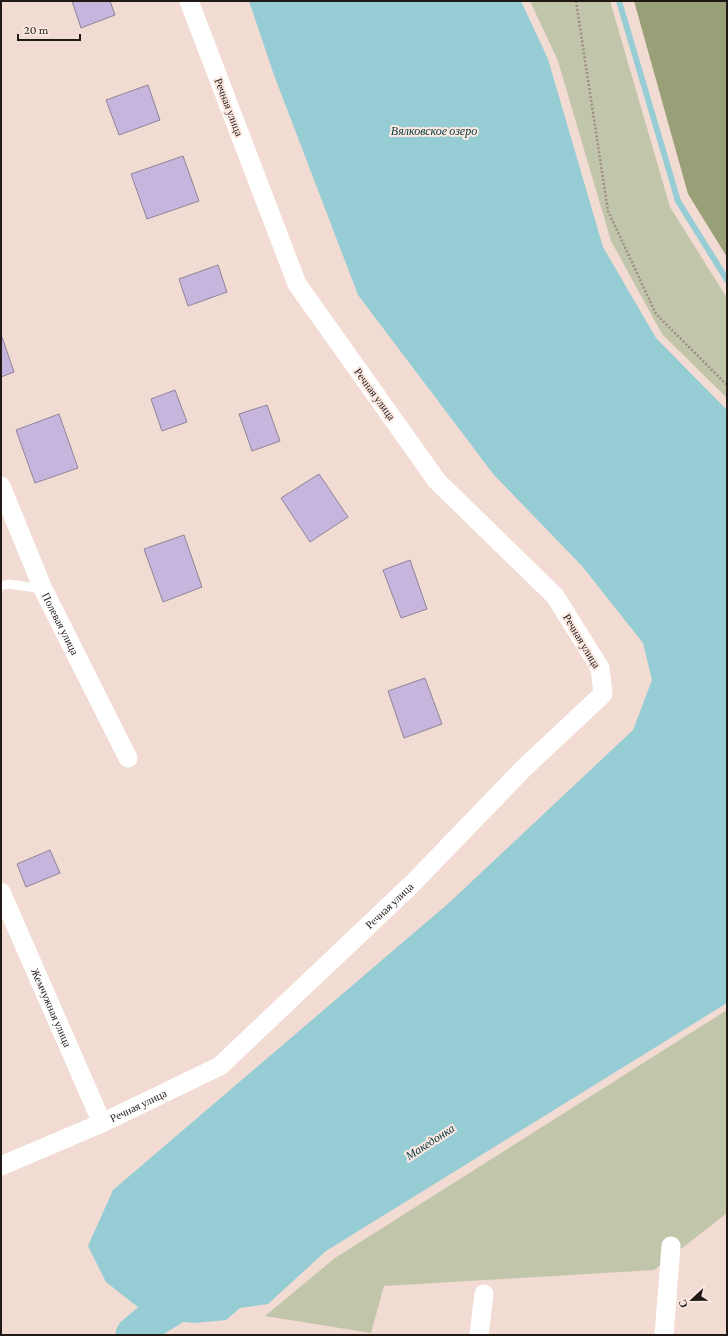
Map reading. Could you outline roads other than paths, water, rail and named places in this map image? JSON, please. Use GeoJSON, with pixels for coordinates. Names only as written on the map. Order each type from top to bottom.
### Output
{"type":"FeatureCollection","features":[{"type":"Feature","properties":{"kind":"street","name":"Речная улица"},"geometry":{"type":"LineString","coordinates":[[1,1166],[102,1123],[220,1066],[412,884],[524,768],[603,694],[600,668],[555,596],[438,481],[297,284],[189,1]]}},
{"type":"Feature","properties":{"kind":"street","name":"Полевая улица"},"geometry":{"type":"LineString","coordinates":[[1,486],[43,589],[128,758]]}},
{"type":"Feature","properties":{"kind":"street","name":"Жемчужная улица"},"geometry":{"type":"LineString","coordinates":[[1,892],[102,1123]]}},
{"type":"Feature","properties":{"kind":"street"},"geometry":{"type":"LineString","coordinates":[[664,1335],[671,1246]]}},
{"type":"Feature","properties":{"kind":"street"},"geometry":{"type":"LineString","coordinates":[[479,1335],[484,1294]]}},
{"type":"Feature","properties":{"kind":"lane"},"geometry":{"type":"LineString","coordinates":[[1,586],[10,584],[43,589]]}},
{"type":"Feature","properties":{"kind":"water","name":"Вялковское озеро"},"geometry":{"type":"Polygon","coordinates":[[[249,1],[521,1],[548,59],[603,247],[656,338],[727,410],[727,1003],[326,1251],[268,1304],[240,1308],[226,1320],[194,1323],[153,1319],[106,1282],[88,1246],[113,1190],[450,902],[633,730],[652,680],[643,643],[582,566],[494,475],[358,295],[274,75],[249,1]]]}},
{"type":"Feature","properties":{"kind":"waterway"},"geometry":{"type":"LineString","coordinates":[[619,1],[678,201],[727,280]]}},
{"type":"Feature","properties":{"kind":"waterway","name":"Македонка"},"geometry":{"type":"LineString","coordinates":[[134,1335],[153,1319],[196,1292]]}}]}
